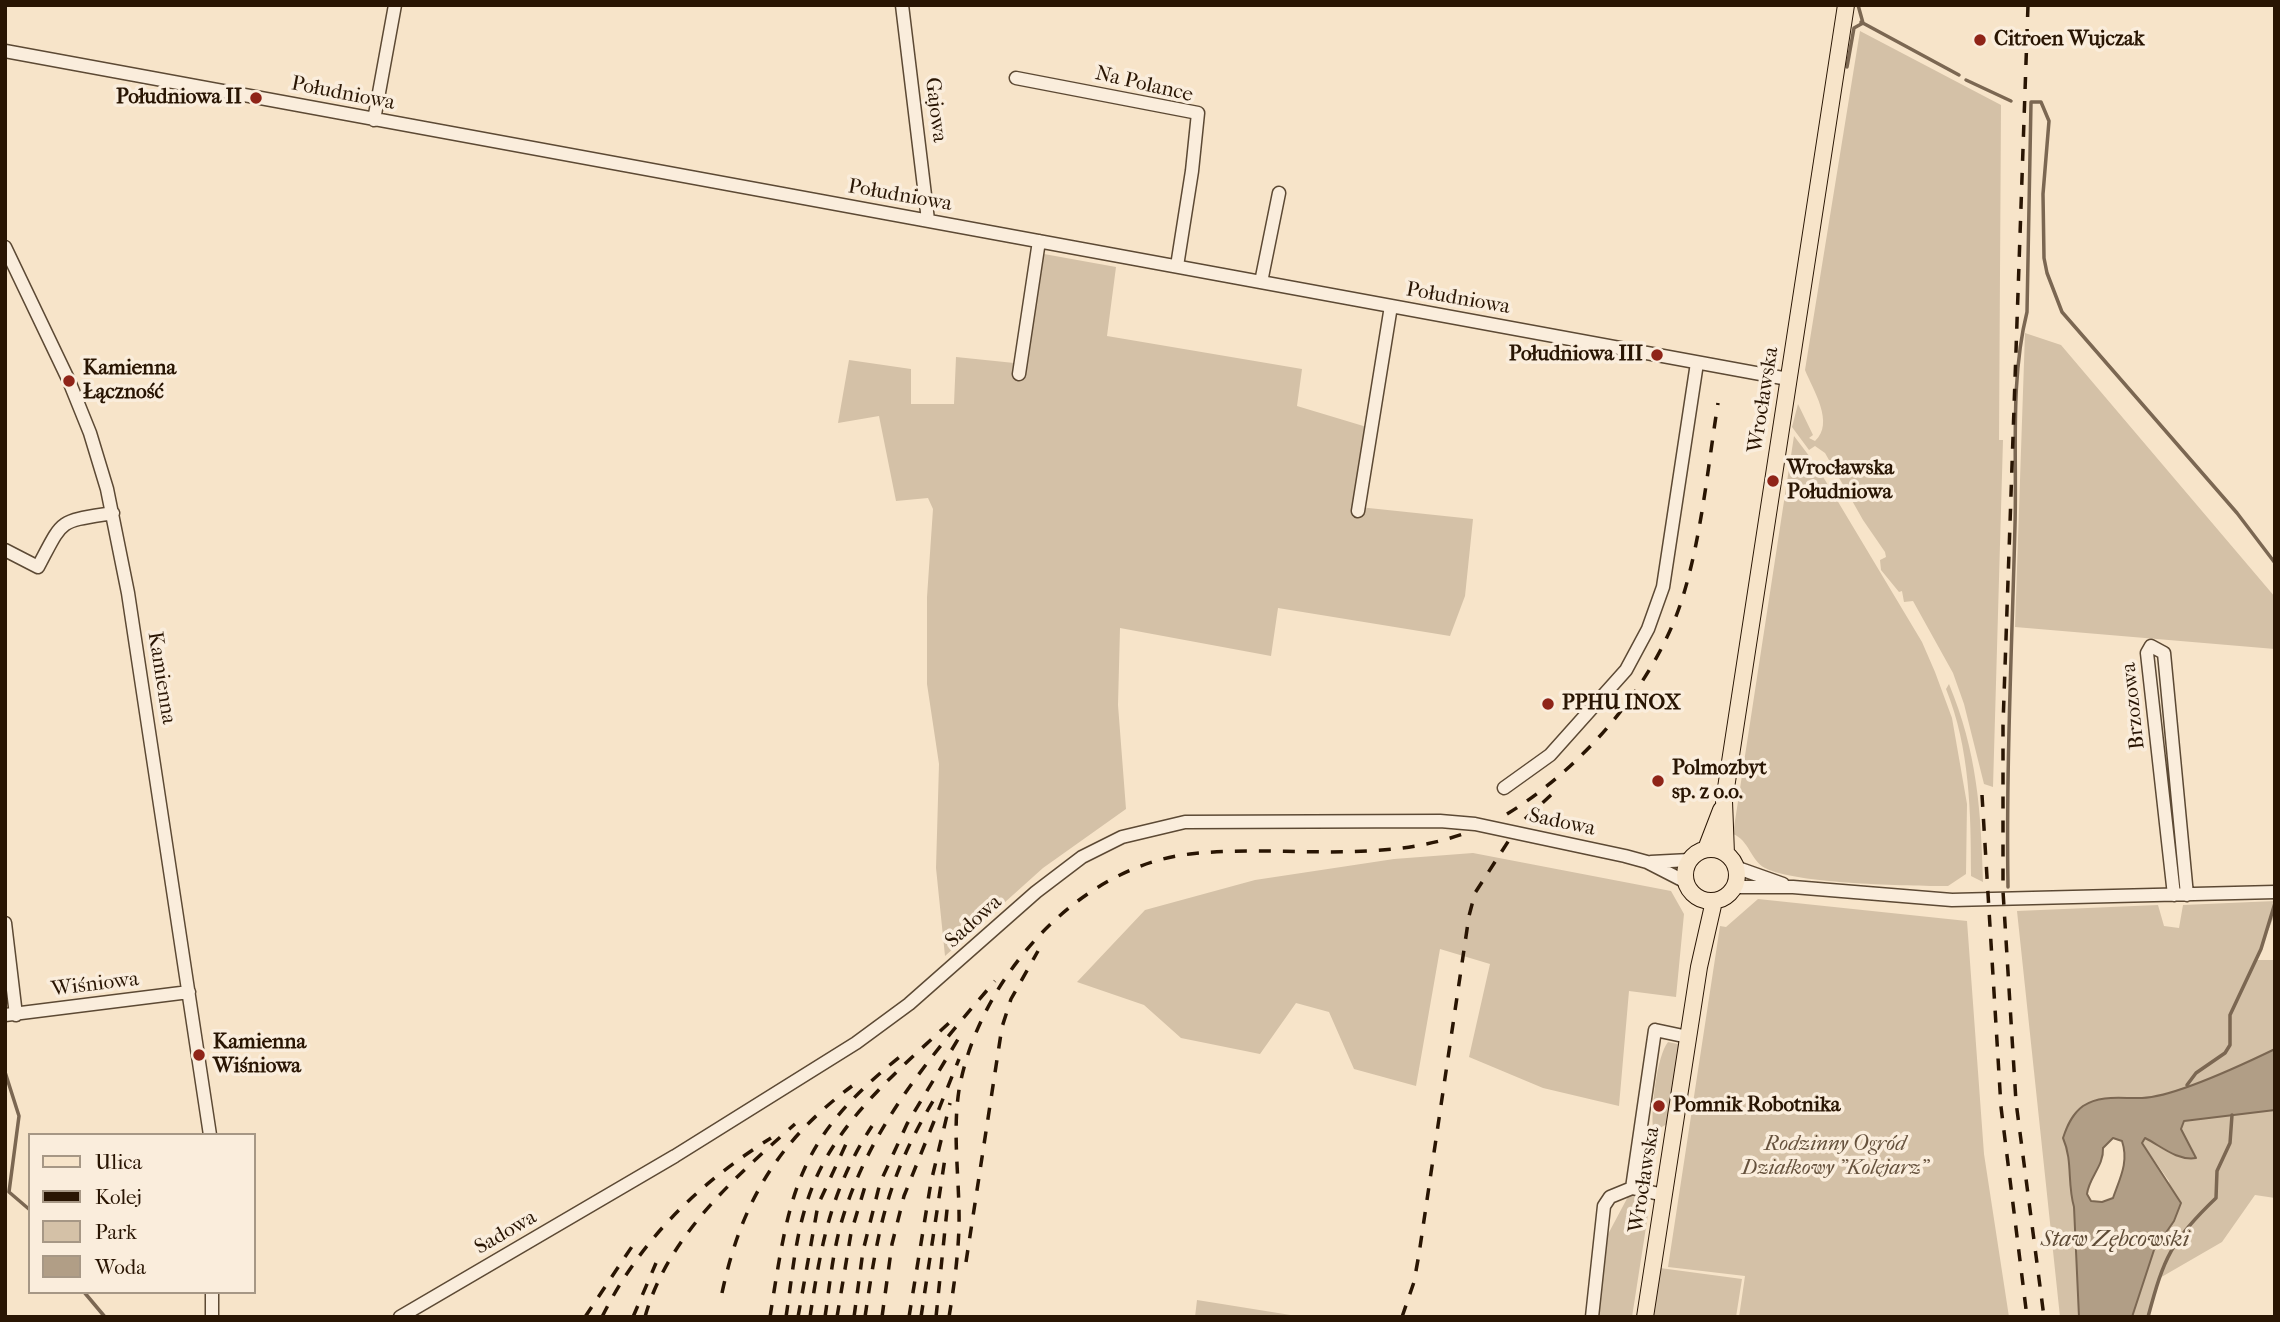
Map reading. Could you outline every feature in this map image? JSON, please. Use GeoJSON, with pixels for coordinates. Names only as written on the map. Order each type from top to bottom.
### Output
{"type":"FeatureCollection","features":[{"type":"Feature","properties":{"kind":"main road","name":"Wrocławska"},"geometry":{"type":"LineString","coordinates":[[1706,849],[1724,801],[1784,406],[1785,378],[1792,357],[1846,5]]}},
{"type":"Feature","properties":{"kind":"main road","name":"Wrocławska"},"geometry":{"type":"LineString","coordinates":[[1724,801],[1731,860]]}},
{"type":"Feature","properties":{"kind":"main road"},"geometry":{"type":"LineString","coordinates":[[1706,849],[1731,860],[1734,887],[1722,898],[1706,899],[1686,882],[1690,860],[1706,849]]}},
{"type":"Feature","properties":{"kind":"main road","name":"Wrocławska"},"geometry":{"type":"LineString","coordinates":[[1645,1317],[1699,967],[1706,899]]}},
{"type":"Feature","properties":{"kind":"street"},"geometry":{"type":"LineString","coordinates":[[374,120],[395,5]]}},
{"type":"Feature","properties":{"kind":"street","name":"Gajowa"},"geometry":{"type":"LineString","coordinates":[[902,5],[928,220]]}},
{"type":"Feature","properties":{"kind":"street","name":"Południowa"},"geometry":{"type":"LineString","coordinates":[[5,51],[1785,378]]}},
{"type":"Feature","properties":{"kind":"street","name":"Na Polance"},"geometry":{"type":"LineString","coordinates":[[1017,78],[1198,113],[1177,266]]}},
{"type":"Feature","properties":{"kind":"street"},"geometry":{"type":"LineString","coordinates":[[1261,282],[1279,193]]}},
{"type":"Feature","properties":{"kind":"street"},"geometry":{"type":"LineString","coordinates":[[1019,374],[1040,241]]}},
{"type":"Feature","properties":{"kind":"street","name":"Kamienna"},"geometry":{"type":"LineString","coordinates":[[5,247],[90,433],[113,513],[128,593],[210,1133]]}},
{"type":"Feature","properties":{"kind":"street"},"geometry":{"type":"LineString","coordinates":[[1359,510],[1391,306]]}},
{"type":"Feature","properties":{"kind":"street","name":"Sadowa"},"geometry":{"type":"LineString","coordinates":[[1504,788],[1550,755],[1626,670],[1648,629],[1663,587],[1703,364]]}},
{"type":"Feature","properties":{"kind":"street"},"geometry":{"type":"LineString","coordinates":[[5,550],[38,567],[59,527],[67,521],[113,513]]}},
{"type":"Feature","properties":{"kind":"street","name":"Brzozowa"},"geometry":{"type":"LineString","coordinates":[[2151,646],[2164,653],[2181,895],[2147,653],[2151,646]]}},
{"type":"Feature","properties":{"kind":"street","name":"Sadowa"},"geometry":{"type":"LineString","coordinates":[[400,1317],[675,1156],[856,1043],[909,1004],[1036,892],[1082,857],[1122,837],[1185,822],[1458,821],[1647,862],[1690,860]]}},
{"type":"Feature","properties":{"kind":"street"},"geometry":{"type":"LineString","coordinates":[[1731,860],[1793,887]]}},
{"type":"Feature","properties":{"kind":"street","name":"Sadowa"},"geometry":{"type":"LineString","coordinates":[[1647,862],[1686,882]]}},
{"type":"Feature","properties":{"kind":"street"},"geometry":{"type":"LineString","coordinates":[[1734,887],[1793,887],[1927,899],[2275,892]]}},
{"type":"Feature","properties":{"kind":"street"},"geometry":{"type":"LineString","coordinates":[[5,922],[11,1015]]}},
{"type":"Feature","properties":{"kind":"street","name":"Wiśniowa"},"geometry":{"type":"LineString","coordinates":[[11,1015],[190,992]]}},
{"type":"Feature","properties":{"kind":"street"},"geometry":{"type":"LineString","coordinates":[[1632,1188],[1655,1030],[1688,1037]]}},
{"type":"Feature","properties":{"kind":"street"},"geometry":{"type":"LineString","coordinates":[[1592,1317],[1601,1217],[1611,1197],[1632,1188],[1664,1195]]}},
{"type":"Feature","properties":{"kind":"street"},"geometry":{"type":"LineString","coordinates":[[212,1294],[212,1317]]}},
{"type":"Feature","properties":{"kind":"green space"},"geometry":{"type":"Polygon","coordinates":[[[1860,31],[2001,105],[1999,440],[2003,440],[1993,787],[1984,784],[1964,704],[1953,673],[1913,601],[1904,602],[1902,591],[1899,592],[1881,570],[1880,560],[1886,557],[1885,552],[1863,520],[1825,453],[1815,446],[1809,450],[1792,427],[1798,404],[1813,435],[1809,438],[1815,441],[1821,434],[1823,425],[1820,406],[1805,370],[1860,31]]]}},
{"type":"Feature","properties":{"kind":"green space"},"geometry":{"type":"Polygon","coordinates":[[[1044,254],[1116,267],[1107,336],[1302,369],[1297,406],[1370,428],[1359,507],[1473,519],[1465,596],[1450,636],[1278,608],[1271,656],[1120,628],[1118,705],[1126,809],[1043,868],[945,956],[936,868],[939,764],[927,684],[927,597],[933,509],[928,498],[896,501],[879,416],[838,423],[849,360],[911,369],[911,404],[954,404],[956,357],[1024,364],[1044,254]]]}},
{"type":"Feature","properties":{"kind":"green space"},"geometry":{"type":"Polygon","coordinates":[[[2025,333],[2061,345],[2275,597],[2275,649],[2015,627],[2025,333]]]}},
{"type":"Feature","properties":{"kind":"green space"},"geometry":{"type":"Polygon","coordinates":[[[1794,436],[1816,465],[1922,642],[1952,718],[1967,804],[1966,874],[1948,886],[1826,881],[1780,873],[1760,865],[1743,841],[1733,834],[1794,436]]]}},
{"type":"Feature","properties":{"kind":"green space"},"geometry":{"type":"Polygon","coordinates":[[[1949,684],[1972,757],[1981,830],[1983,882],[1971,876],[1968,781],[1960,734],[1946,689],[1949,684]]]}},
{"type":"Feature","properties":{"kind":"green space"},"geometry":{"type":"Polygon","coordinates":[[[1473,853],[1671,891],[1684,914],[1676,997],[1629,991],[1619,1106],[1543,1088],[1469,1057],[1490,964],[1440,949],[1416,1086],[1354,1069],[1329,1012],[1296,1003],[1260,1054],[1181,1038],[1144,1005],[1077,982],[1145,910],[1255,880],[1394,859],[1473,853]]]}},
{"type":"Feature","properties":{"kind":"green space","name":"Rodzinny Ogród Działkowy \"Kolejarz\""},"geometry":{"type":"Polygon","coordinates":[[[1758,899],[1967,921],[1984,1154],[2009,1317],[1739,1317],[1745,1276],[1668,1267],[1720,926],[1726,927],[1758,899]]]}},
{"type":"Feature","properties":{"kind":"green space"},"geometry":{"type":"Polygon","coordinates":[[[2275,901],[2275,914],[2256,960],[2275,960],[2275,1049],[2172,1092],[2142,1098],[2105,1098],[2090,1102],[2079,1109],[2068,1125],[2063,1138],[2068,1155],[2074,1207],[2079,1317],[2060,1317],[2017,911],[2158,905],[2164,926],[2179,928],[2183,905],[2275,901]]]}},
{"type":"Feature","properties":{"kind":"green space"},"geometry":{"type":"Polygon","coordinates":[[[1668,1042],[1678,1044],[1679,1050],[1667,1124],[1660,1128],[1653,1127],[1654,1096],[1661,1058],[1668,1042]]]}},
{"type":"Feature","properties":{"kind":"green space"},"geometry":{"type":"Polygon","coordinates":[[[2275,1110],[2275,1198],[2255,1195],[2222,1242],[2158,1279],[2148,1317],[2132,1317],[2154,1250],[2174,1221],[2169,1181],[2142,1143],[2145,1137],[2175,1155],[2196,1157],[2180,1129],[2184,1121],[2275,1110]]]}},
{"type":"Feature","properties":{"kind":"green space"},"geometry":{"type":"Polygon","coordinates":[[[1631,1191],[1649,1208],[1632,1317],[1598,1317],[1606,1238],[1631,1191]]]}},
{"type":"Feature","properties":{"kind":"green space"},"geometry":{"type":"Polygon","coordinates":[[[1660,1268],[1742,1279],[1736,1317],[1654,1317],[1660,1268]]]}},
{"type":"Feature","properties":{"kind":"green space"},"geometry":{"type":"Polygon","coordinates":[[[1197,1300],[1303,1317],[1195,1317],[1197,1300]]]}},
{"type":"Feature","properties":{"kind":"water","name":"Staw Zębcowski"},"geometry":{"type":"Polygon","coordinates":[[[2275,1049],[2275,1110],[2184,1121],[2181,1129],[2196,1158],[2176,1155],[2145,1138],[2142,1143],[2181,1203],[2174,1221],[2154,1250],[2132,1317],[2079,1317],[2074,1207],[2068,1155],[2063,1138],[2073,1116],[2083,1106],[2098,1100],[2142,1098],[2172,1092],[2209,1079],[2275,1049]],[[2113,1138],[2103,1148],[2101,1160],[2088,1188],[2087,1194],[2091,1201],[2102,1202],[2113,1198],[2124,1163],[2122,1141],[2113,1138]]]}},
{"type":"Feature","properties":{"kind":"waterway"},"geometry":{"type":"LineString","coordinates":[[1847,67],[1854,28],[1863,23],[1858,5]]}},
{"type":"Feature","properties":{"kind":"waterway"},"geometry":{"type":"LineString","coordinates":[[1861,22],[1959,75]]}},
{"type":"Feature","properties":{"kind":"waterway"},"geometry":{"type":"LineString","coordinates":[[1966,80],[2011,101]]}},
{"type":"Feature","properties":{"kind":"waterway"},"geometry":{"type":"LineString","coordinates":[[2008,887],[2015,418],[2018,364],[2027,312],[2031,102],[2041,102],[2049,121],[2043,194],[2044,258],[2062,312],[2237,513],[2275,563]]}},
{"type":"Feature","properties":{"kind":"waterway"},"geometry":{"type":"LineString","coordinates":[[2187,1085],[2196,1073],[2225,1053],[2230,1045],[2230,1015],[2261,949],[2275,903]]}},
{"type":"Feature","properties":{"kind":"waterway"},"geometry":{"type":"LineString","coordinates":[[5,1072],[19,1116],[9,1192],[28,1208]]}},
{"type":"Feature","properties":{"kind":"waterway"},"geometry":{"type":"LineString","coordinates":[[2148,1317],[2159,1279],[2171,1251],[2189,1226],[2216,1198],[2217,1171],[2230,1143],[2232,1115]]}},
{"type":"Feature","properties":{"kind":"waterway"},"geometry":{"type":"LineString","coordinates":[[86,1294],[105,1317]]}},
{"type":"Feature","properties":{"kind":"railway"},"geometry":{"type":"LineString","coordinates":[[2028,5],[2003,725],[2003,891],[2016,1102],[2044,1317]]}},
{"type":"Feature","properties":{"kind":"railway"},"geometry":{"type":"LineString","coordinates":[[1507,814],[1536,795],[1590,747],[1615,719],[1656,658],[1672,626],[1690,570],[1718,403]]}},
{"type":"Feature","properties":{"kind":"railway"},"geometry":{"type":"LineString","coordinates":[[1525,819],[1551,795]]}},
{"type":"Feature","properties":{"kind":"railway"},"geometry":{"type":"LineString","coordinates":[[1982,795],[2001,1107],[2027,1317]]}},
{"type":"Feature","properties":{"kind":"railway"},"geometry":{"type":"LineString","coordinates":[[949,1317],[959,1227],[956,1141],[959,1090],[970,1049],[987,1009],[1010,971],[1039,936],[1072,906],[1108,881],[1148,863],[1190,854],[1224,852],[1396,849],[1463,834]]}},
{"type":"Feature","properties":{"kind":"railway"},"geometry":{"type":"LineString","coordinates":[[1402,1317],[1414,1282],[1419,1254],[1469,916],[1475,893],[1511,837]]}},
{"type":"Feature","properties":{"kind":"railway"},"geometry":{"type":"LineString","coordinates":[[966,1262],[1002,1027],[1011,999],[1038,951]]}},
{"type":"Feature","properties":{"kind":"railway"},"geometry":{"type":"LineString","coordinates":[[825,1317],[832,1266],[843,1217],[870,1151],[927,1063],[995,981]]}},
{"type":"Feature","properties":{"kind":"railway"},"geometry":{"type":"LineString","coordinates":[[786,1317],[803,1216],[818,1174],[848,1125],[867,1102],[951,1021]]}},
{"type":"Feature","properties":{"kind":"railway"},"geometry":{"type":"LineString","coordinates":[[854,1317],[863,1251],[880,1183],[907,1124],[960,1036]]}},
{"type":"Feature","properties":{"kind":"railway"},"geometry":{"type":"LineString","coordinates":[[770,1317],[784,1234],[804,1170],[819,1141],[840,1113],[902,1055]]}},
{"type":"Feature","properties":{"kind":"railway"},"geometry":{"type":"LineString","coordinates":[[882,1317],[892,1244],[904,1196],[959,1059]]}},
{"type":"Feature","properties":{"kind":"railway"},"geometry":{"type":"LineString","coordinates":[[722,1293],[740,1230],[766,1176],[803,1129],[852,1086]]}},
{"type":"Feature","properties":{"kind":"railway"},"geometry":{"type":"LineString","coordinates":[[865,1317],[887,1205],[905,1155],[933,1101]]}},
{"type":"Feature","properties":{"kind":"railway"},"geometry":{"type":"LineString","coordinates":[[909,1317],[931,1182],[950,1103]]}},
{"type":"Feature","properties":{"kind":"railway"},"geometry":{"type":"LineString","coordinates":[[645,1317],[655,1288],[686,1235],[727,1187],[795,1124]]}},
{"type":"Feature","properties":{"kind":"railway"},"geometry":{"type":"LineString","coordinates":[[810,1317],[824,1241],[837,1195],[872,1126]]}},
{"type":"Feature","properties":{"kind":"railway"},"geometry":{"type":"LineString","coordinates":[[602,1317],[617,1289],[653,1238],[696,1194],[771,1138]]}},
{"type":"Feature","properties":{"kind":"railway"},"geometry":{"type":"LineString","coordinates":[[798,1317],[818,1205],[846,1144]]}},
{"type":"Feature","properties":{"kind":"railway"},"geometry":{"type":"LineString","coordinates":[[921,1317],[945,1158]]}},
{"type":"Feature","properties":{"kind":"railway"},"geometry":{"type":"LineString","coordinates":[[837,1317],[851,1233],[866,1183]]}},
{"type":"Feature","properties":{"kind":"railway"},"geometry":{"type":"LineString","coordinates":[[936,1317],[948,1200]]}},
{"type":"Feature","properties":{"kind":"railway"},"geometry":{"type":"LineString","coordinates":[[585,1317],[633,1245]]}},
{"type":"Feature","properties":{"kind":"railway"},"geometry":{"type":"LineString","coordinates":[[633,1317],[656,1263]]}},
{"type":"Feature","properties":{"kind":"place","name":"Citroen Wujczak"},"geometry":{"type":"Point","coordinates":[1980,40]}},
{"type":"Feature","properties":{"kind":"place","name":"Południowa II"},"geometry":{"type":"Point","coordinates":[256,98]}},
{"type":"Feature","properties":{"kind":"place","name":"Południowa III"},"geometry":{"type":"Point","coordinates":[1657,355]}},
{"type":"Feature","properties":{"kind":"place","name":"Kamienna Łączność"},"geometry":{"type":"Point","coordinates":[69,381]}},
{"type":"Feature","properties":{"kind":"place","name":"Wrocławska Południowa"},"geometry":{"type":"Point","coordinates":[1773,481]}},
{"type":"Feature","properties":{"kind":"place","name":"PPHU INOX"},"geometry":{"type":"Point","coordinates":[1548,704]}},
{"type":"Feature","properties":{"kind":"place","name":"Polmozbyt sp. z o.o."},"geometry":{"type":"Point","coordinates":[1658,781]}},
{"type":"Feature","properties":{"kind":"place","name":"Kamienna Wiśniowa"},"geometry":{"type":"Point","coordinates":[199,1055]}},
{"type":"Feature","properties":{"kind":"place","name":"Pomnik Robotnika"},"geometry":{"type":"Point","coordinates":[1659,1106]}}]}
